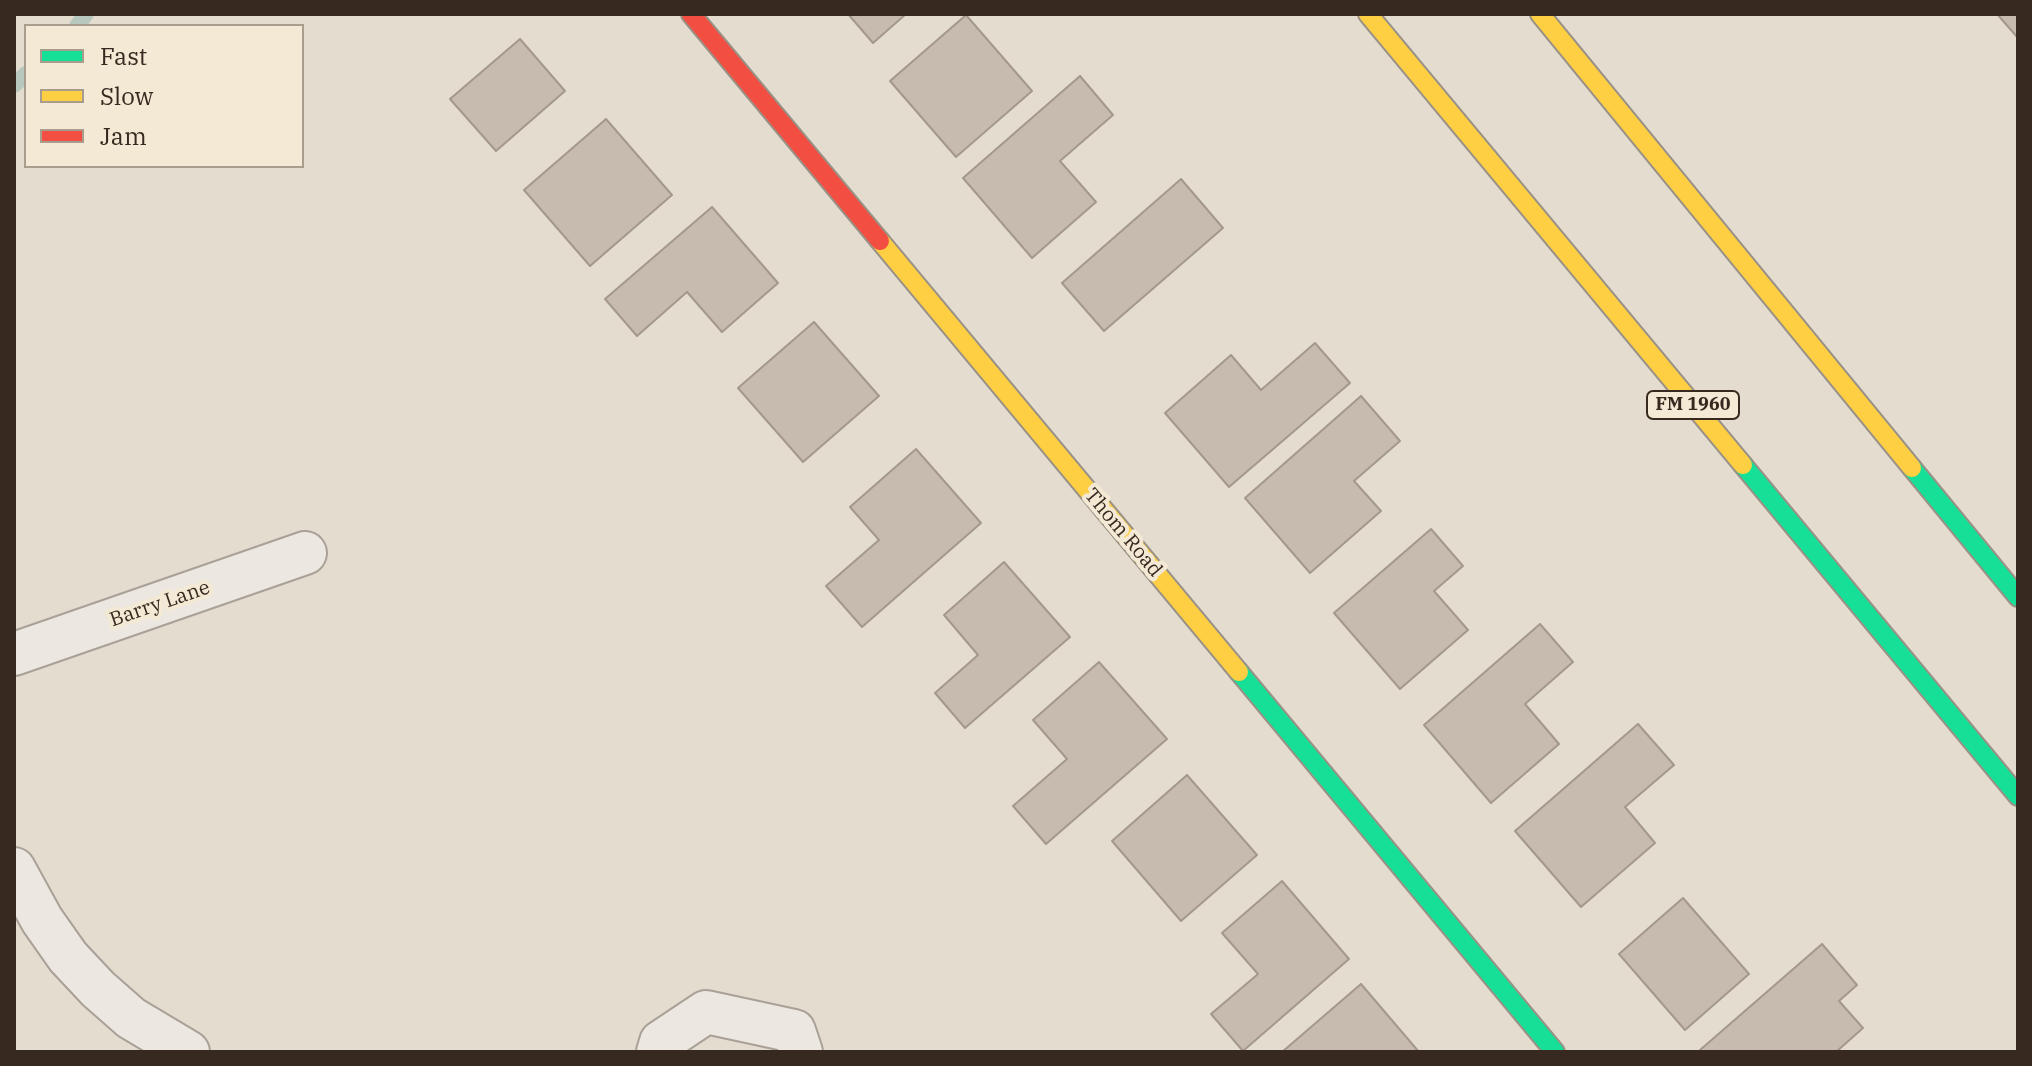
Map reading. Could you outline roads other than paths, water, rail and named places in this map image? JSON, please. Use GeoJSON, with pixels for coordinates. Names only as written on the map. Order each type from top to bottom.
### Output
{"type":"FeatureCollection","features":[{"type":"Feature","properties":{"kind":"main road","name":"Thom Road"},"geometry":{"type":"LineString","coordinates":[[691,14],[1555,1052]]}},
{"type":"Feature","properties":{"kind":"main road","name":"FM 1960"},"geometry":{"type":"LineString","coordinates":[[1368,14],[2018,796]]}},
{"type":"Feature","properties":{"kind":"main road"},"geometry":{"type":"LineString","coordinates":[[1540,14],[2018,597]]}},
{"type":"Feature","properties":{"kind":"street","name":"Barry Lane"},"geometry":{"type":"LineString","coordinates":[[14,654],[305,553]]}},
{"type":"Feature","properties":{"kind":"street"},"geometry":{"type":"LineString","coordinates":[[14,869],[42,920],[68,957],[98,989],[131,1018],[188,1052]]}},
{"type":"Feature","properties":{"kind":"street"},"geometry":{"type":"LineString","coordinates":[[658,1052],[661,1042],[706,1012],[794,1031],[801,1052]]}},
{"type":"Feature","properties":{"kind":"waterway"},"geometry":{"type":"LineString","coordinates":[[78,24],[86,14]]}},
{"type":"Feature","properties":{"kind":"waterway"},"geometry":{"type":"LineString","coordinates":[[14,85],[24,76]]}}]}
